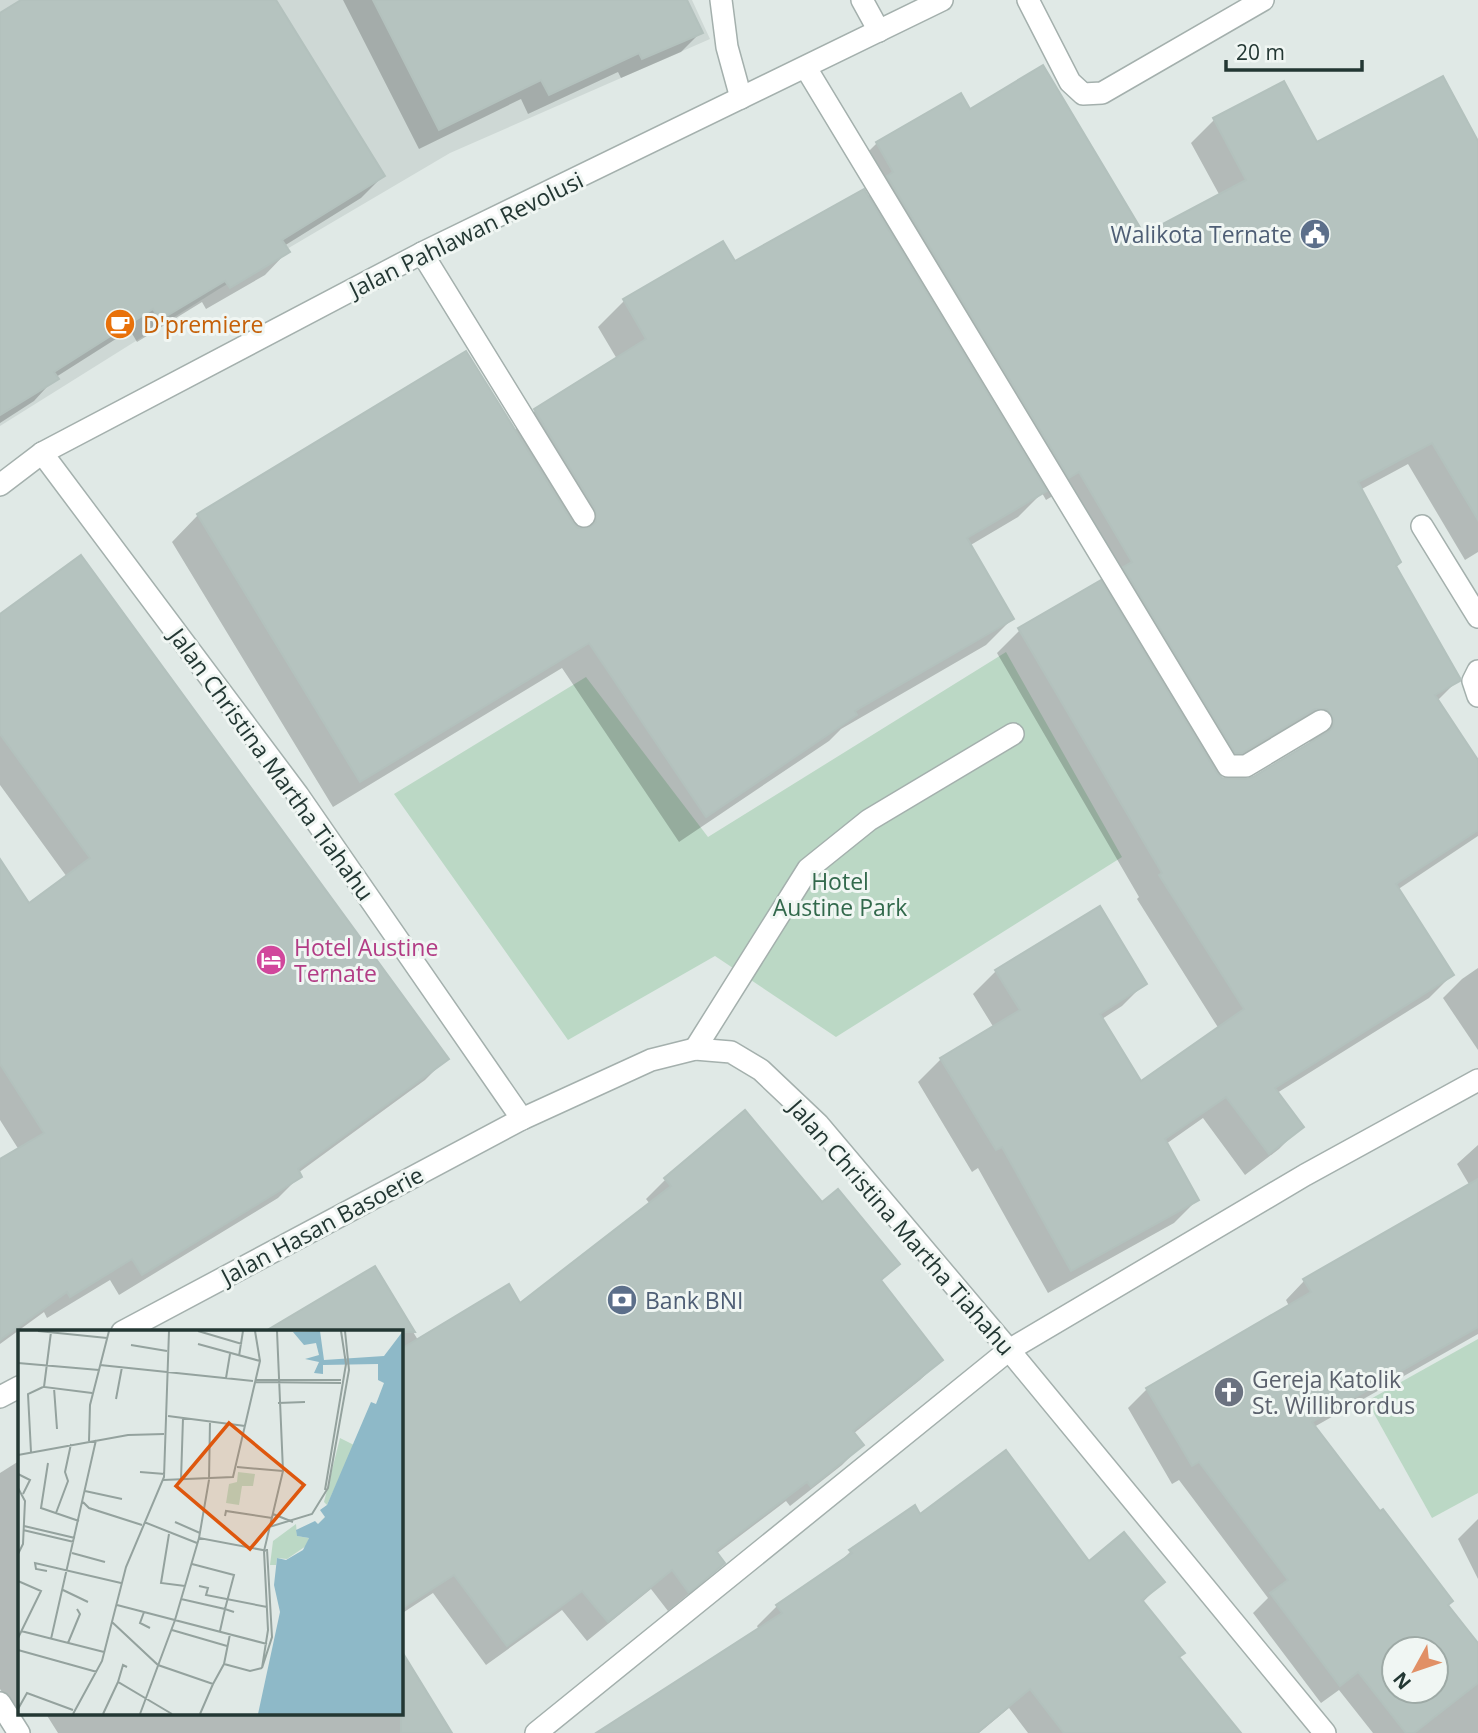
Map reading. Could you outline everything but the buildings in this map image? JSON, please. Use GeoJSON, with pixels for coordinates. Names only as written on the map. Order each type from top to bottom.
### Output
{"type":"FeatureCollection","features":[{"type":"Feature","properties":{"kind":"street"},"geometry":{"type":"LineString","coordinates":[[721,0],[727,47],[741,99]]}},
{"type":"Feature","properties":{"kind":"street"},"geometry":{"type":"LineString","coordinates":[[863,0],[879,31]]}},
{"type":"Feature","properties":{"kind":"street","name":"Jalan Pahlawan Revolusi"},"geometry":{"type":"LineString","coordinates":[[0,485],[42,453],[422,253],[942,0]]}},
{"type":"Feature","properties":{"kind":"street"},"geometry":{"type":"LineString","coordinates":[[1028,0],[1070,82],[1083,94],[1102,93],[1264,0]]}},
{"type":"Feature","properties":{"kind":"street"},"geometry":{"type":"LineString","coordinates":[[806,68],[1228,766],[1246,766],[1321,722]]}},
{"type":"Feature","properties":{"kind":"street"},"geometry":{"type":"LineString","coordinates":[[422,253],[584,516]]}},
{"type":"Feature","properties":{"kind":"street","name":"Jalan Christina Martha Tiahahu"},"geometry":{"type":"LineString","coordinates":[[42,453],[298,795],[522,1119],[651,1060],[695,1049],[731,1052],[761,1070],[818,1124],[1009,1350],[1325,1733]]}},
{"type":"Feature","properties":{"kind":"street"},"geometry":{"type":"LineString","coordinates":[[1422,526],[1476,608]]}},
{"type":"Feature","properties":{"kind":"street"},"geometry":{"type":"LineString","coordinates":[[1478,671],[1473,681],[1478,696]]}},
{"type":"Feature","properties":{"kind":"street"},"geometry":{"type":"LineString","coordinates":[[695,1049],[808,869],[869,820],[1013,734]]}},
{"type":"Feature","properties":{"kind":"street"},"geometry":{"type":"LineString","coordinates":[[536,1733],[1009,1350],[1305,1175],[1478,1080]]}},
{"type":"Feature","properties":{"kind":"street","name":"Jalan Hasan Basoerie"},"geometry":{"type":"LineString","coordinates":[[126,1330],[522,1119]]}},
{"type":"Feature","properties":{"kind":"street"},"geometry":{"type":"LineString","coordinates":[[0,1397],[18,1388]]}},
{"type":"Feature","properties":{"kind":"street"},"geometry":{"type":"LineString","coordinates":[[0,1703],[19,1733]]}},
{"type":"Feature","properties":{"kind":"shaded area"},"geometry":{"type":"Polygon","coordinates":[[[0,0],[692,0],[710,39],[450,153],[219,289],[0,426],[0,0]]]}},
{"type":"Feature","properties":{"kind":"green space","name":"Hotel Austine Park"},"geometry":{"type":"Polygon","coordinates":[[[1006,652],[1122,857],[836,1037],[715,956],[568,1040],[394,794],[586,677],[708,837],[1006,652]]]}},
{"type":"Feature","properties":{"kind":"green space"},"geometry":{"type":"Polygon","coordinates":[[[1478,1339],[1478,1493],[1432,1518],[1367,1401],[1478,1339]]]}},
{"type":"Feature","properties":{"kind":"place","name":"Walikota Ternate"},"geometry":{"type":"Point","coordinates":[1315,234]}},
{"type":"Feature","properties":{"kind":"place","name":"D'premiere"},"geometry":{"type":"Point","coordinates":[120,324]}},
{"type":"Feature","properties":{"kind":"place","name":"Hotel Austine Ternate"},"geometry":{"type":"Point","coordinates":[271,960]}},
{"type":"Feature","properties":{"kind":"place","name":"Bank BNI"},"geometry":{"type":"Point","coordinates":[622,1300]}},
{"type":"Feature","properties":{"kind":"place","name":"Gereja Katolik St. Willibrordus"},"geometry":{"type":"Point","coordinates":[1229,1392]}}]}
